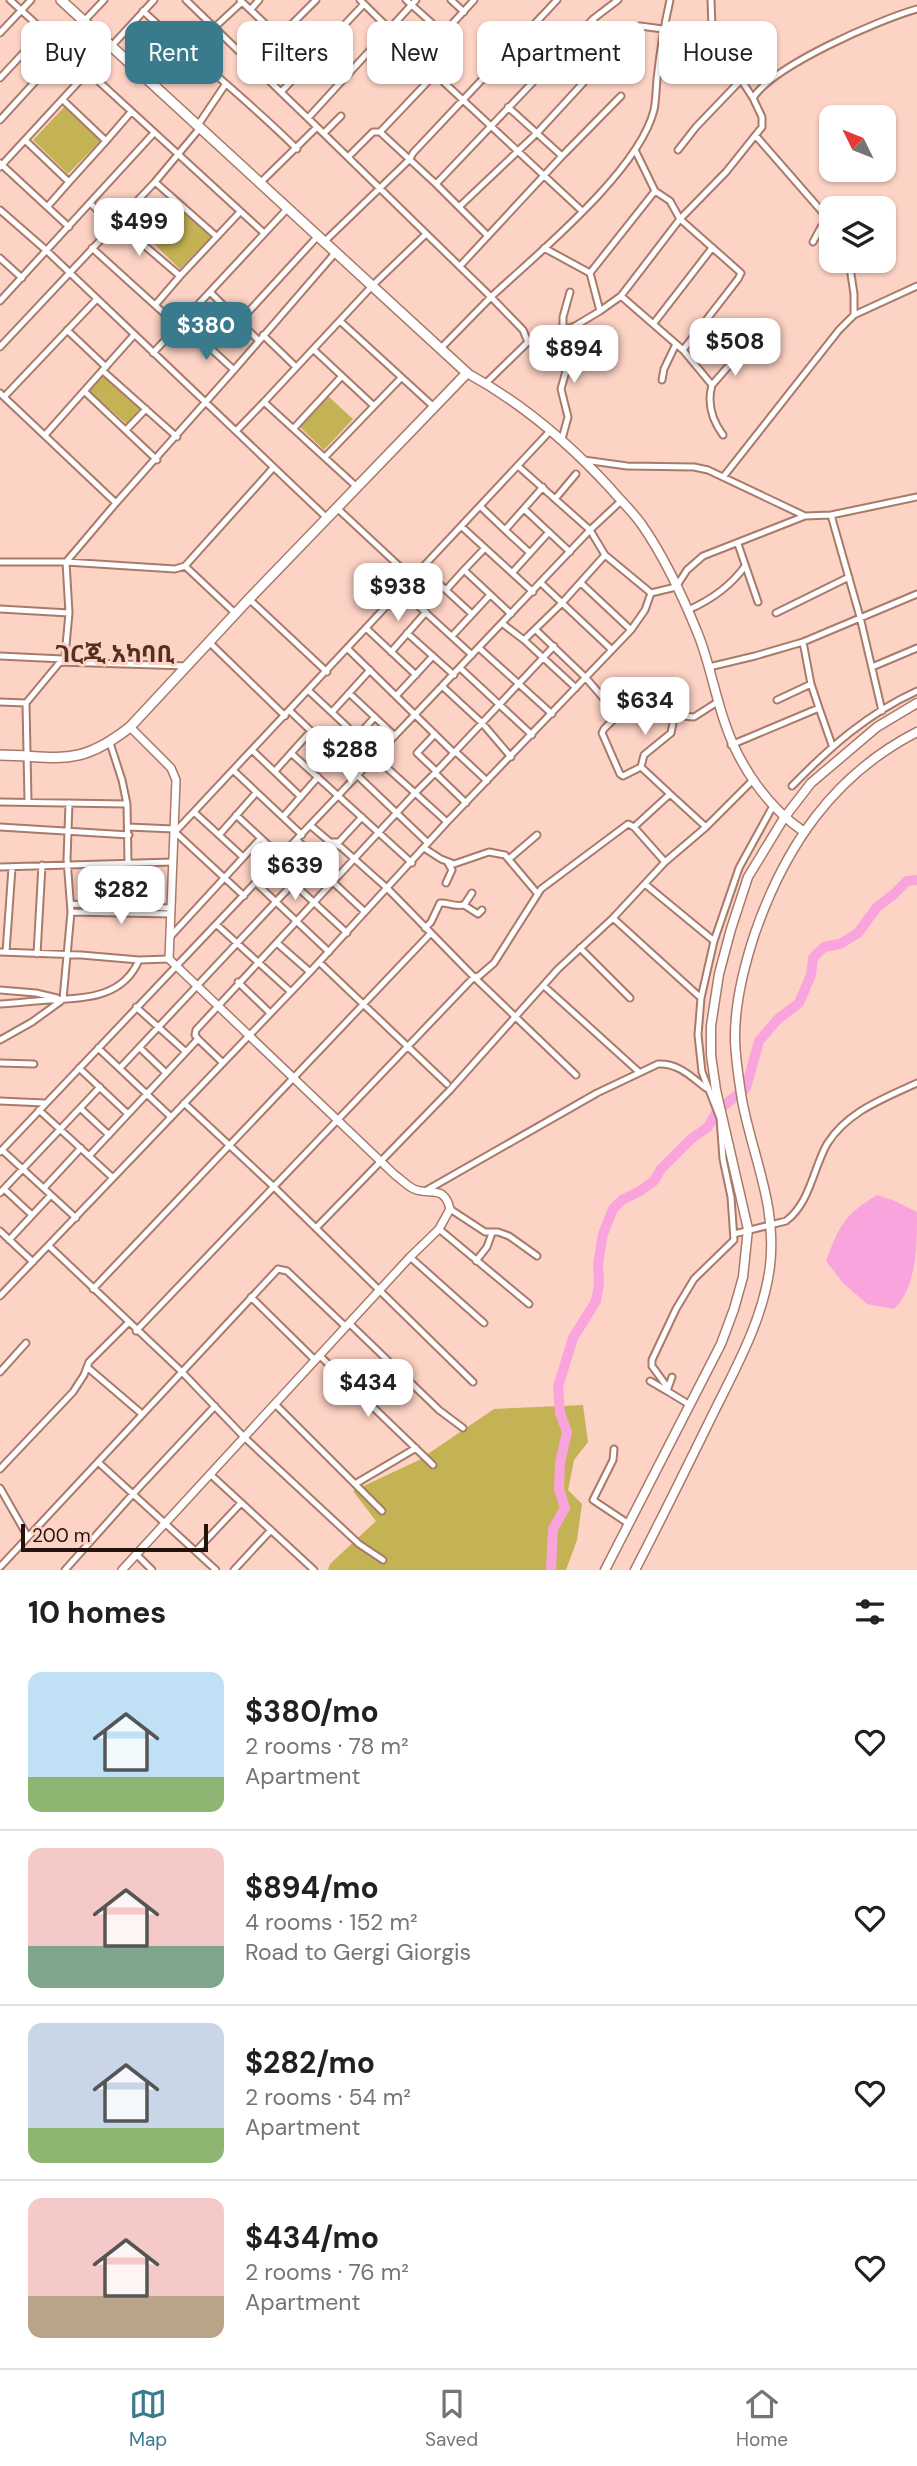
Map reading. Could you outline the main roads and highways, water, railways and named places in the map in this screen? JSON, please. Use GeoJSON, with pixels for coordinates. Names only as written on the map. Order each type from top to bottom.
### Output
{"type":"FeatureCollection","features":[{"type":"Feature","properties":{"kind":"main road"},"geometry":{"type":"LineString","coordinates":[[61,0],[467,373],[508,396],[562,439],[621,501],[643,526],[688,610],[709,667],[732,744],[773,806],[784,818],[803,831]]}},
{"type":"Feature","properties":{"kind":"main road"},"geometry":{"type":"LineString","coordinates":[[0,755],[86,755],[110,743],[130,727],[467,373]]}},
{"type":"Feature","properties":{"kind":"main road"},"geometry":{"type":"LineString","coordinates":[[605,1570],[721,1343],[743,1277],[748,1229],[723,1122],[712,1090],[711,1046],[719,974],[748,877],[784,818],[811,783],[877,727],[917,703]]}},
{"type":"Feature","properties":{"kind":"main road"},"geometry":{"type":"LineString","coordinates":[[635,1570],[748,1343],[759,1315],[770,1266],[772,1225],[768,1198],[743,1102],[735,1037],[748,955],[777,875],[803,831],[849,779],[867,764],[917,732]]}},
{"type":"Feature","properties":{"kind":"waterway"},"geometry":{"type":"LineString","coordinates":[[551,1570],[553,1529],[565,1508],[559,1489],[560,1463],[567,1432],[560,1413],[558,1387],[573,1338],[596,1301],[603,1234],[613,1209],[622,1200],[654,1181],[661,1169],[691,1139],[708,1127],[717,1111],[746,1088],[759,1041],[778,1019],[799,1003],[811,975],[813,958],[824,947],[840,944],[858,933],[877,907],[907,881],[917,880]]}},
{"type":"Feature","properties":{"kind":"district","name":"ገርጂ አካባቢ"},"geometry":{"type":"Point","coordinates":[115,654]}}]}
